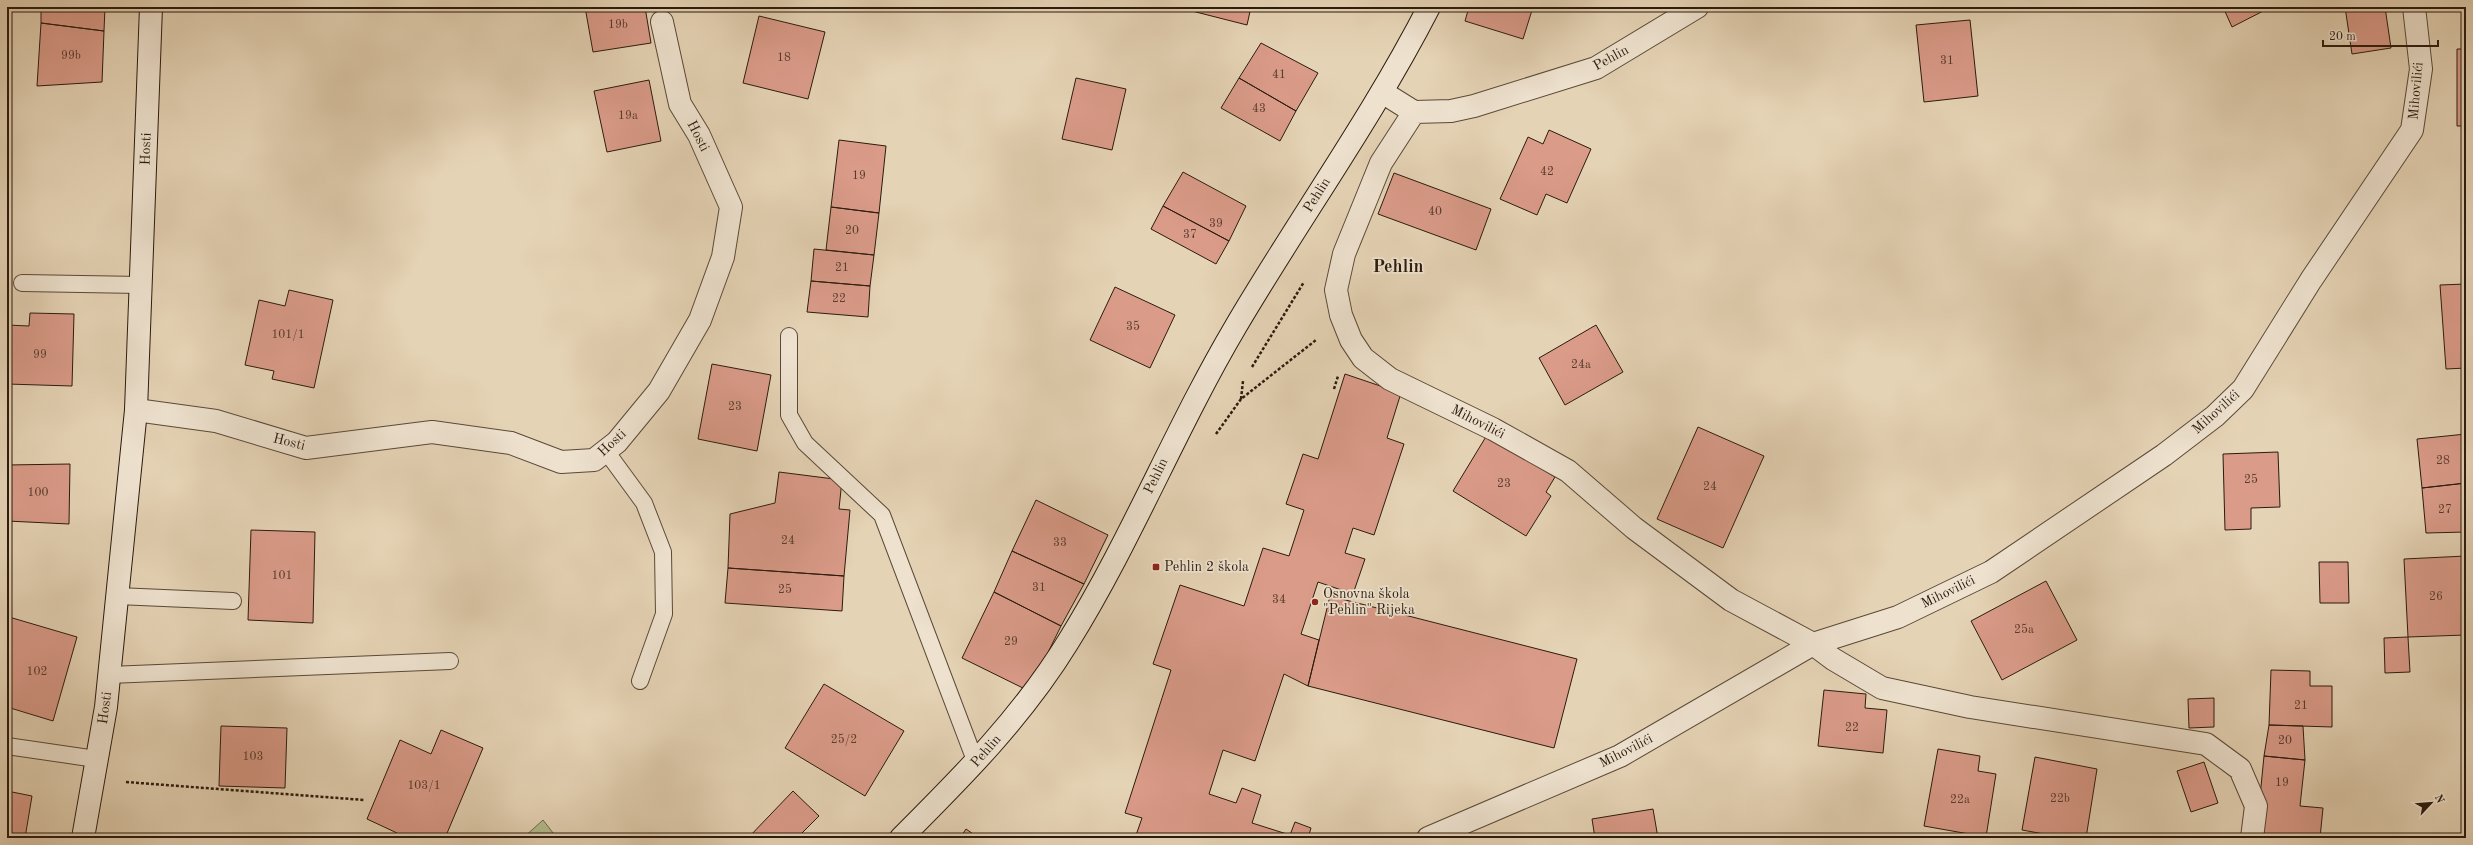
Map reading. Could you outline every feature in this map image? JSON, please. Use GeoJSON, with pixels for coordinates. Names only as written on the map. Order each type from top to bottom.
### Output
{"type":"FeatureCollection","features":[{"type":"Feature","properties":{"kind":"street","name":"Hosti"},"geometry":{"type":"LineString","coordinates":[[83,838],[109,675],[136,410],[151,7]]}},
{"type":"Feature","properties":{"kind":"street","name":"Pehlin"},"geometry":{"type":"LineString","coordinates":[[901,838],[976,763],[1022,708],[1068,642],[1113,562],[1186,417],[1236,327],[1382,92],[1429,7]]}},
{"type":"Feature","properties":{"kind":"street","name":"Pehlin"},"geometry":{"type":"LineString","coordinates":[[1414,112],[1451,111],[1596,68],[1697,7]]}},
{"type":"Feature","properties":{"kind":"street","name":"Mihovilići"},"geometry":{"type":"LineString","coordinates":[[1428,838],[1620,756],[1813,644],[1898,617],[1991,572],[2164,455],[2215,416],[2243,388],[2311,280],[2412,130],[2421,69],[2414,7]]}},
{"type":"Feature","properties":{"kind":"street","name":"Hosti"},"geometry":{"type":"LineString","coordinates":[[136,410],[216,421],[306,448],[432,432],[511,443],[561,462],[594,460],[617,442],[659,391],[700,320],[723,257],[731,207],[699,135],[680,104],[662,22]]}},
{"type":"Feature","properties":{"kind":"street"},"geometry":{"type":"LineString","coordinates":[[1382,92],[1414,112]]}},
{"type":"Feature","properties":{"kind":"street","name":"Mihovilići"},"geometry":{"type":"LineString","coordinates":[[1414,112],[1381,163],[1344,254],[1336,290],[1344,321],[1351,340],[1363,358],[1390,379],[1493,429],[1568,471],[1634,528],[1731,600],[1813,644],[1833,660],[1882,688],[1970,707],[2206,744],[2240,769],[2256,806],[2252,838]]}},
{"type":"Feature","properties":{"kind":"lane"},"geometry":{"type":"LineString","coordinates":[[22,283],[141,285]]}},
{"type":"Feature","properties":{"kind":"lane"},"geometry":{"type":"LineString","coordinates":[[789,336],[789,415],[805,443],[882,515],[976,763]]}},
{"type":"Feature","properties":{"kind":"lane"},"geometry":{"type":"LineString","coordinates":[[606,451],[644,503],[663,552],[664,614],[640,681]]}},
{"type":"Feature","properties":{"kind":"lane"},"geometry":{"type":"LineString","coordinates":[[117,596],[233,602]]}},
{"type":"Feature","properties":{"kind":"lane"},"geometry":{"type":"LineString","coordinates":[[109,675],[450,661]]}},
{"type":"Feature","properties":{"kind":"lane"},"geometry":{"type":"LineString","coordinates":[[7,746],[96,760]]}},
{"type":"Feature","properties":{"kind":"path"},"geometry":{"type":"LineString","coordinates":[[1251,368],[1305,279]]}},
{"type":"Feature","properties":{"kind":"path"},"geometry":{"type":"LineString","coordinates":[[1215,436],[1241,399],[1322,334],[1344,321]]}},
{"type":"Feature","properties":{"kind":"path"},"geometry":{"type":"LineString","coordinates":[[1241,399],[1243,381],[1247,374]]}},
{"type":"Feature","properties":{"kind":"path"},"geometry":{"type":"LineString","coordinates":[[122,782],[364,800]]}},
{"type":"Feature","properties":{"kind":"green space"},"geometry":{"type":"Polygon","coordinates":[[[543,820],[557,838],[523,838],[543,820]]]}},
{"type":"Feature","properties":{"kind":"building"},"geometry":{"type":"Polygon","coordinates":[[[41,7],[105,7],[104,31],[41,23],[41,7]]]}},
{"type":"Feature","properties":{"kind":"building"},"geometry":{"type":"Polygon","coordinates":[[[585,7],[645,7],[651,43],[593,52],[585,7]]]}},
{"type":"Feature","properties":{"kind":"building"},"geometry":{"type":"Polygon","coordinates":[[[1084,7],[1114,7],[1113,10],[1084,7]]]}},
{"type":"Feature","properties":{"kind":"building"},"geometry":{"type":"Polygon","coordinates":[[[1189,7],[1251,7],[1247,25],[1188,10],[1189,7]]]}},
{"type":"Feature","properties":{"kind":"building"},"geometry":{"type":"Polygon","coordinates":[[[1469,7],[1533,7],[1523,39],[1465,21],[1469,7]]]}},
{"type":"Feature","properties":{"kind":"building"},"geometry":{"type":"Polygon","coordinates":[[[2223,7],[2271,7],[2232,27],[2223,7]]]}},
{"type":"Feature","properties":{"kind":"building"},"geometry":{"type":"Polygon","coordinates":[[[2345,7],[2385,7],[2391,48],[2352,54],[2345,7]]]}},
{"type":"Feature","properties":{"kind":"building"},"geometry":{"type":"Polygon","coordinates":[[[759,16],[825,32],[808,99],[743,83],[759,16]]]}},
{"type":"Feature","properties":{"kind":"building"},"geometry":{"type":"Polygon","coordinates":[[[1970,20],[1978,96],[1924,102],[1916,25],[1970,20]]]}},
{"type":"Feature","properties":{"kind":"building"},"geometry":{"type":"Polygon","coordinates":[[[41,23],[104,31],[102,82],[37,86],[41,23]]]}},
{"type":"Feature","properties":{"kind":"building"},"geometry":{"type":"Polygon","coordinates":[[[1261,43],[1318,73],[1296,111],[1239,78],[1261,43]]]}},
{"type":"Feature","properties":{"kind":"building"},"geometry":{"type":"Polygon","coordinates":[[[2457,49],[2466,49],[2466,126],[2457,126],[2457,49]]]}},
{"type":"Feature","properties":{"kind":"building"},"geometry":{"type":"Polygon","coordinates":[[[1076,78],[1126,89],[1112,150],[1062,139],[1076,78]]]}},
{"type":"Feature","properties":{"kind":"building"},"geometry":{"type":"Polygon","coordinates":[[[1239,78],[1296,111],[1280,141],[1221,108],[1239,78]]]}},
{"type":"Feature","properties":{"kind":"building"},"geometry":{"type":"Polygon","coordinates":[[[649,80],[661,141],[607,152],[594,91],[649,80]]]}},
{"type":"Feature","properties":{"kind":"building"},"geometry":{"type":"Polygon","coordinates":[[[1549,130],[1591,149],[1567,203],[1546,194],[1537,215],[1500,199],[1528,137],[1543,144],[1549,130]]]}},
{"type":"Feature","properties":{"kind":"building"},"geometry":{"type":"Polygon","coordinates":[[[839,140],[886,146],[879,213],[831,207],[839,140]]]}},
{"type":"Feature","properties":{"kind":"building"},"geometry":{"type":"Polygon","coordinates":[[[1183,172],[1246,206],[1229,241],[1163,206],[1183,172]]]}},
{"type":"Feature","properties":{"kind":"building"},"geometry":{"type":"Polygon","coordinates":[[[1394,173],[1491,209],[1476,250],[1378,214],[1394,173]]]}},
{"type":"Feature","properties":{"kind":"building"},"geometry":{"type":"Polygon","coordinates":[[[1163,206],[1229,241],[1216,264],[1151,229],[1163,206]]]}},
{"type":"Feature","properties":{"kind":"building"},"geometry":{"type":"Polygon","coordinates":[[[831,207],[879,213],[874,255],[826,250],[831,207]]]}},
{"type":"Feature","properties":{"kind":"building"},"geometry":{"type":"Polygon","coordinates":[[[2463,222],[2466,222],[2466,267],[2463,222]]]}},
{"type":"Feature","properties":{"kind":"building"},"geometry":{"type":"Polygon","coordinates":[[[814,249],[874,255],[870,286],[811,281],[814,249]]]}},
{"type":"Feature","properties":{"kind":"building"},"geometry":{"type":"Polygon","coordinates":[[[811,281],[870,286],[868,317],[807,312],[811,281]]]}},
{"type":"Feature","properties":{"kind":"building"},"geometry":{"type":"Polygon","coordinates":[[[2466,284],[2466,368],[2446,369],[2440,285],[2466,284]]]}},
{"type":"Feature","properties":{"kind":"building"},"geometry":{"type":"Polygon","coordinates":[[[1115,287],[1175,315],[1150,368],[1090,340],[1115,287]]]}},
{"type":"Feature","properties":{"kind":"building"},"geometry":{"type":"Polygon","coordinates":[[[289,290],[333,300],[314,388],[272,379],[274,371],[245,365],[259,300],[285,306],[289,290]]]}},
{"type":"Feature","properties":{"kind":"building"},"geometry":{"type":"Polygon","coordinates":[[[30,313],[74,314],[72,386],[7,384],[7,325],[29,326],[30,313]]]}},
{"type":"Feature","properties":{"kind":"building"},"geometry":{"type":"Polygon","coordinates":[[[1596,325],[1623,372],[1565,405],[1539,358],[1596,325]]]}},
{"type":"Feature","properties":{"kind":"building"},"geometry":{"type":"Polygon","coordinates":[[[712,364],[771,375],[757,451],[698,439],[712,364]]]}},
{"type":"Feature","properties":{"kind":"building"},"geometry":{"type":"Polygon","coordinates":[[[1345,374],[1401,393],[1387,438],[1404,444],[1374,535],[1353,528],[1345,553],[1365,559],[1353,594],[1318,582],[1301,634],[1319,640],[1308,686],[1284,674],[1255,761],[1223,750],[1209,794],[1236,803],[1242,788],[1261,795],[1252,823],[1290,835],[1295,822],[1311,828],[1308,838],[1135,838],[1142,818],[1125,813],[1171,670],[1153,664],[1180,585],[1244,606],[1263,548],[1289,556],[1304,510],[1286,504],[1303,454],[1318,459],[1345,374]]]}},
{"type":"Feature","properties":{"kind":"building"},"geometry":{"type":"Polygon","coordinates":[[[1698,427],[1764,456],[1723,548],[1657,519],[1698,427]]]}},
{"type":"Feature","properties":{"kind":"building"},"geometry":{"type":"Polygon","coordinates":[[[2466,434],[2466,483],[2422,488],[2417,439],[2466,434]]]}},
{"type":"Feature","properties":{"kind":"building"},"geometry":{"type":"Polygon","coordinates":[[[1487,435],[1555,477],[1546,492],[1551,496],[1526,536],[1453,491],[1487,435]]]}},
{"type":"Feature","properties":{"kind":"building"},"geometry":{"type":"Polygon","coordinates":[[[2278,452],[2280,507],[2251,508],[2251,529],[2225,530],[2223,454],[2278,452]]]}},
{"type":"Feature","properties":{"kind":"building"},"geometry":{"type":"Polygon","coordinates":[[[70,464],[69,524],[7,521],[7,465],[70,464]]]}},
{"type":"Feature","properties":{"kind":"building"},"geometry":{"type":"Polygon","coordinates":[[[779,472],[842,480],[839,509],[850,510],[844,576],[728,568],[730,514],[775,503],[779,472]]]}},
{"type":"Feature","properties":{"kind":"building"},"geometry":{"type":"Polygon","coordinates":[[[2466,483],[2466,532],[2426,533],[2422,488],[2466,483]]]}},
{"type":"Feature","properties":{"kind":"building"},"geometry":{"type":"Polygon","coordinates":[[[1036,500],[1108,535],[1084,584],[1012,551],[1036,500]]]}},
{"type":"Feature","properties":{"kind":"building"},"geometry":{"type":"Polygon","coordinates":[[[251,530],[315,532],[313,623],[248,620],[251,530]]]}},
{"type":"Feature","properties":{"kind":"building"},"geometry":{"type":"Polygon","coordinates":[[[1012,551],[1084,584],[1061,626],[994,592],[1012,551]]]}},
{"type":"Feature","properties":{"kind":"building"},"geometry":{"type":"Polygon","coordinates":[[[2466,556],[2466,635],[2408,637],[2404,559],[2466,556]]]}},
{"type":"Feature","properties":{"kind":"building"},"geometry":{"type":"Polygon","coordinates":[[[2319,562],[2348,562],[2349,603],[2320,603],[2319,562]]]}},
{"type":"Feature","properties":{"kind":"building"},"geometry":{"type":"Polygon","coordinates":[[[728,568],[844,576],[842,611],[725,603],[728,568]]]}},
{"type":"Feature","properties":{"kind":"building"},"geometry":{"type":"Polygon","coordinates":[[[2046,581],[2077,640],[2002,680],[1971,621],[2046,581]]]}},
{"type":"Feature","properties":{"kind":"building"},"geometry":{"type":"Polygon","coordinates":[[[994,592],[1061,626],[1029,691],[962,658],[994,592]]]}},
{"type":"Feature","properties":{"kind":"building"},"geometry":{"type":"Polygon","coordinates":[[[1330,596],[1577,659],[1554,748],[1308,686],[1330,596]]]}},
{"type":"Feature","properties":{"kind":"building"},"geometry":{"type":"Polygon","coordinates":[[[9,617],[77,637],[53,721],[7,707],[7,624],[9,617]]]}},
{"type":"Feature","properties":{"kind":"building"},"geometry":{"type":"Polygon","coordinates":[[[2408,637],[2410,672],[2385,673],[2384,638],[2408,637]]]}},
{"type":"Feature","properties":{"kind":"building"},"geometry":{"type":"Polygon","coordinates":[[[2271,670],[2310,671],[2310,686],[2332,686],[2332,727],[2269,725],[2271,670]]]}},
{"type":"Feature","properties":{"kind":"building"},"geometry":{"type":"Polygon","coordinates":[[[824,684],[904,731],[865,796],[785,748],[824,684]]]}},
{"type":"Feature","properties":{"kind":"building"},"geometry":{"type":"Polygon","coordinates":[[[1824,690],[1866,694],[1865,708],[1887,710],[1883,753],[1818,746],[1824,690]]]}},
{"type":"Feature","properties":{"kind":"building"},"geometry":{"type":"Polygon","coordinates":[[[2214,698],[2214,727],[2189,728],[2188,699],[2214,698]]]}},
{"type":"Feature","properties":{"kind":"building"},"geometry":{"type":"Polygon","coordinates":[[[2269,725],[2303,726],[2305,760],[2264,756],[2269,725]]]}},
{"type":"Feature","properties":{"kind":"building"},"geometry":{"type":"Polygon","coordinates":[[[221,726],[287,728],[285,788],[219,786],[221,726]]]}},
{"type":"Feature","properties":{"kind":"building"},"geometry":{"type":"Polygon","coordinates":[[[441,730],[483,748],[445,838],[395,838],[397,833],[367,819],[400,740],[431,754],[441,730]]]}},
{"type":"Feature","properties":{"kind":"building"},"geometry":{"type":"Polygon","coordinates":[[[1938,749],[1980,756],[1978,771],[1996,774],[1986,837],[1924,826],[1938,749]]]}},
{"type":"Feature","properties":{"kind":"building"},"geometry":{"type":"Polygon","coordinates":[[[2264,756],[2305,760],[2300,806],[2323,808],[2320,838],[2256,838],[2264,756]]]}},
{"type":"Feature","properties":{"kind":"building"},"geometry":{"type":"Polygon","coordinates":[[[2035,757],[2097,769],[2086,838],[2066,838],[2022,830],[2035,757]]]}},
{"type":"Feature","properties":{"kind":"building"},"geometry":{"type":"Polygon","coordinates":[[[2204,762],[2218,803],[2191,812],[2177,771],[2204,762]]]}},
{"type":"Feature","properties":{"kind":"building"},"geometry":{"type":"Polygon","coordinates":[[[7,791],[32,796],[25,838],[7,838],[7,791]]]}},
{"type":"Feature","properties":{"kind":"building"},"geometry":{"type":"Polygon","coordinates":[[[793,791],[819,816],[797,838],[748,838],[793,791]]]}},
{"type":"Feature","properties":{"kind":"building"},"geometry":{"type":"Polygon","coordinates":[[[1653,809],[1658,838],[1595,838],[1592,819],[1653,809]]]}},
{"type":"Feature","properties":{"kind":"building"},"geometry":{"type":"Polygon","coordinates":[[[966,829],[979,838],[960,838],[966,829]]]}},
{"type":"Feature","properties":{"kind":"place","name":"Pehlin 2 škola"},"geometry":{"type":"Point","coordinates":[1156,567]}},
{"type":"Feature","properties":{"kind":"place","name":"Osnovna škola \"Pehlin\" Rijeka"},"geometry":{"type":"Point","coordinates":[1315,602]}},
{"type":"Feature","properties":{"kind":"district","name":"Pehlin"},"geometry":{"type":"Point","coordinates":[1398,267]}}]}
